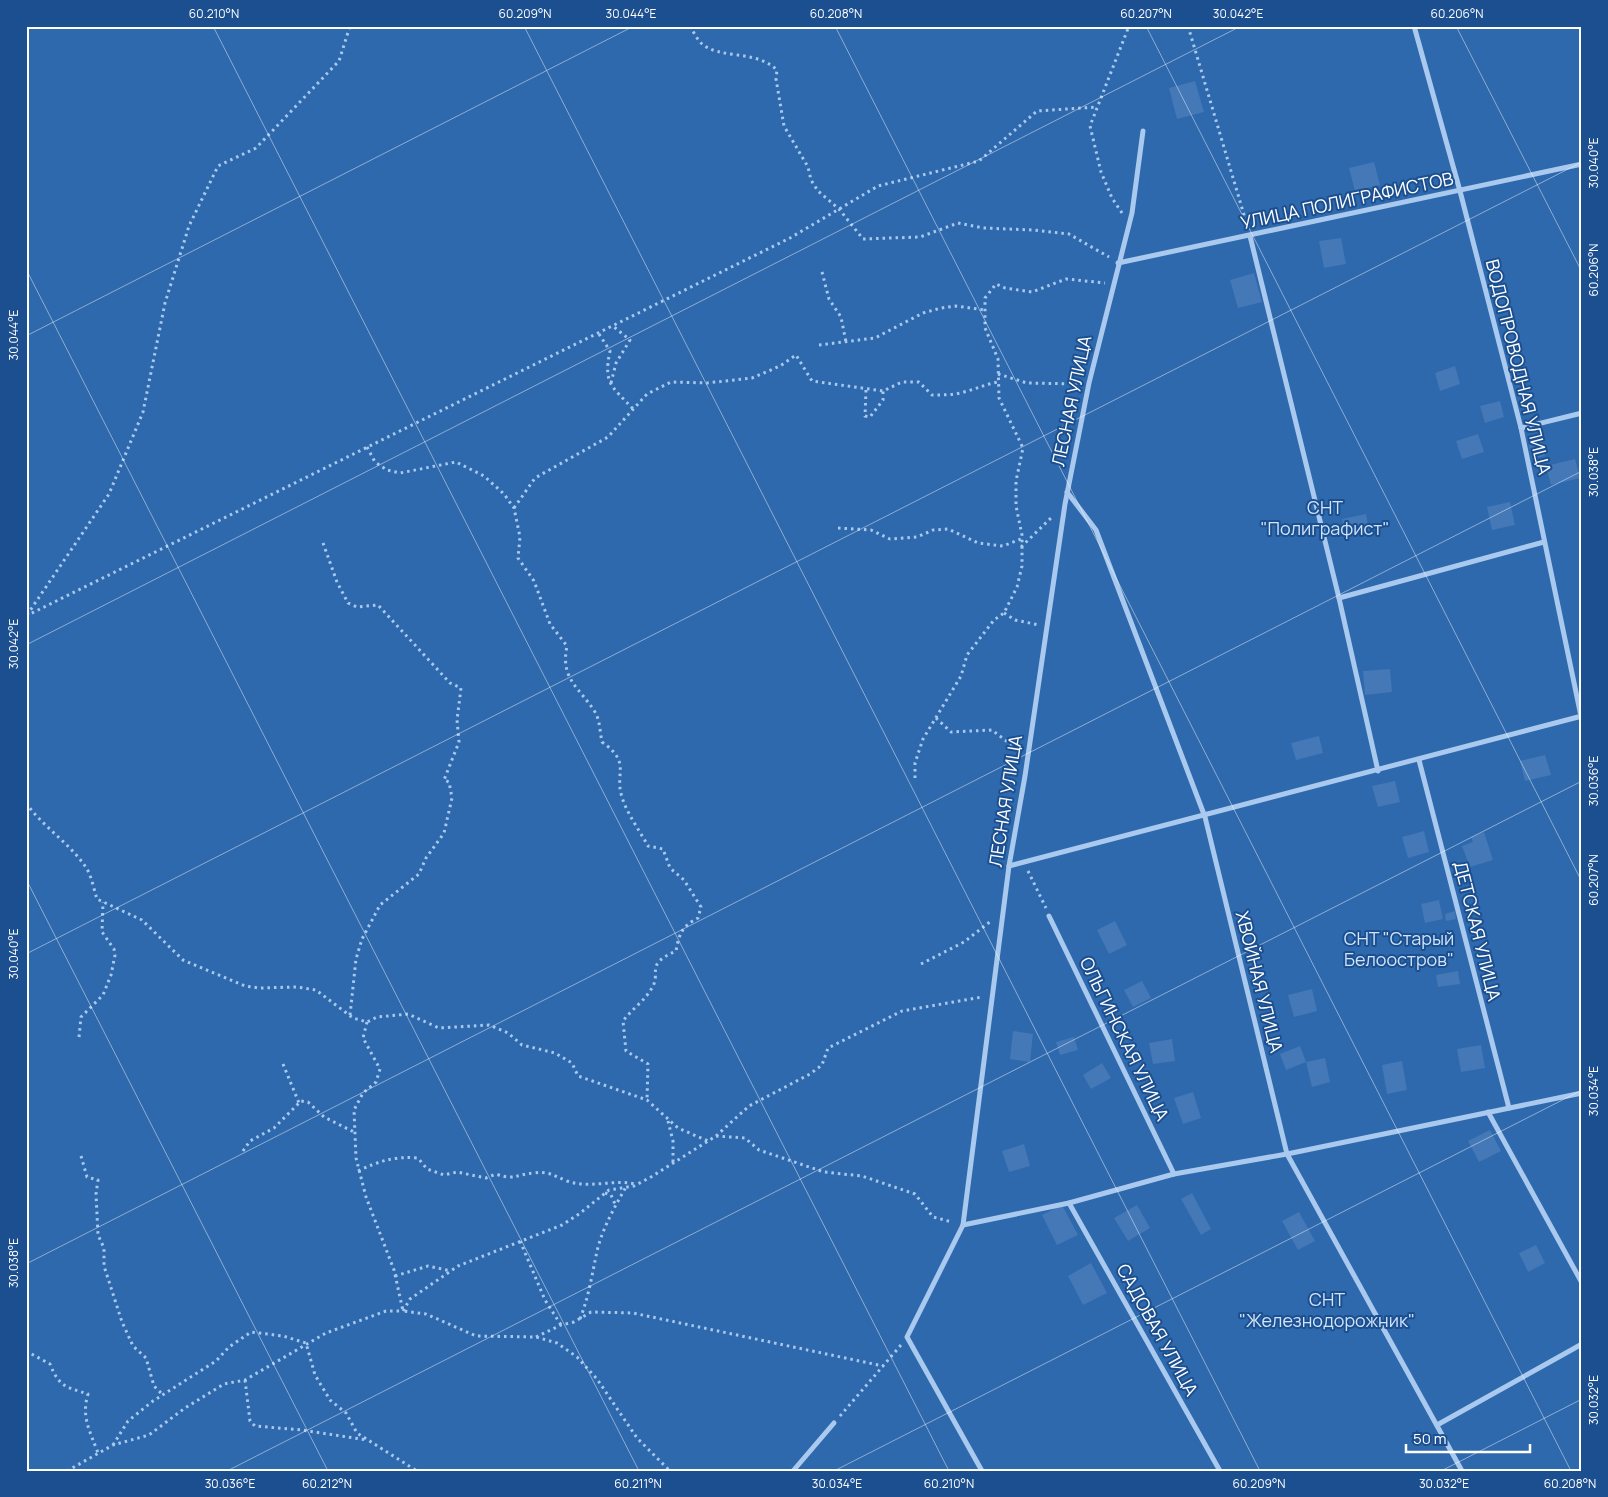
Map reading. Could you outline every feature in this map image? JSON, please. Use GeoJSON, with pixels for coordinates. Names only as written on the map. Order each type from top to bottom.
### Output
{"type":"FeatureCollection","features":[{"type":"Feature","properties":{"kind":"street","name":"ВОДОПРОВОДНАЯ УЛИЦА"},"geometry":{"type":"LineString","coordinates":[[1414,26],[1460,191],[1520,428],[1581,718]]}},
{"type":"Feature","properties":{"kind":"street","name":"ЛЕСНАЯ УЛИЦА"},"geometry":{"type":"LineString","coordinates":[[908,1337],[963,1226],[1009,866],[1028,760],[1065,504],[1089,382],[1129,224],[1143,131]]}},
{"type":"Feature","properties":{"kind":"street","name":"УЛИЦА ПОЛИГРАФИСТОВ"},"geometry":{"type":"LineString","coordinates":[[1118,263],[1582,164]]}},
{"type":"Feature","properties":{"kind":"street"},"geometry":{"type":"LineString","coordinates":[[1250,236],[1339,598],[1378,771]]}},
{"type":"Feature","properties":{"kind":"street"},"geometry":{"type":"LineString","coordinates":[[1520,428],[1582,414]]}},
{"type":"Feature","properties":{"kind":"street","name":"ХВОЙНАЯ УЛИЦА"},"geometry":{"type":"LineString","coordinates":[[1067,492],[1096,530],[1205,817],[1288,1154],[1462,1471]]}},
{"type":"Feature","properties":{"kind":"street"},"geometry":{"type":"LineString","coordinates":[[1339,598],[1544,542]]}},
{"type":"Feature","properties":{"kind":"street"},"geometry":{"type":"LineString","coordinates":[[1009,866],[1205,817],[1581,718]]}},
{"type":"Feature","properties":{"kind":"street","name":"ДЕТСКАЯ УЛИЦА"},"geometry":{"type":"LineString","coordinates":[[1419,760],[1508,1108]]}},
{"type":"Feature","properties":{"kind":"street","name":"ОЛЬГИНСКАЯ УЛИЦА"},"geometry":{"type":"LineString","coordinates":[[1049,916],[1174,1174]]}},
{"type":"Feature","properties":{"kind":"street"},"geometry":{"type":"LineString","coordinates":[[963,1226],[1070,1203],[1174,1174],[1288,1154],[1582,1093]]}},
{"type":"Feature","properties":{"kind":"street"},"geometry":{"type":"LineString","coordinates":[[1488,1112],[1582,1283]]}},
{"type":"Feature","properties":{"kind":"street","name":"САДОВАЯ УЛИЦА"},"geometry":{"type":"LineString","coordinates":[[1070,1203],[1220,1471]]}},
{"type":"Feature","properties":{"kind":"street"},"geometry":{"type":"LineString","coordinates":[[908,1337],[982,1471]]}},
{"type":"Feature","properties":{"kind":"street"},"geometry":{"type":"LineString","coordinates":[[1437,1425],[1582,1344]]}},
{"type":"Feature","properties":{"kind":"street"},"geometry":{"type":"LineString","coordinates":[[794,1471],[834,1423]]}},
{"type":"Feature","properties":{"kind":"path"},"geometry":{"type":"LineString","coordinates":[[26,616],[109,494],[143,412],[165,303],[189,226],[218,166],[256,148],[339,61],[350,26]]}},
{"type":"Feature","properties":{"kind":"path"},"geometry":{"type":"LineString","coordinates":[[690,26],[701,43],[722,52],[751,56],[772,65],[777,70],[776,79],[784,126],[808,167],[811,180],[818,191],[839,209],[863,239],[920,238],[958,223],[983,228],[1034,230],[1069,234],[1118,263]]}},
{"type":"Feature","properties":{"kind":"path"},"geometry":{"type":"LineString","coordinates":[[1129,26],[1090,126],[1101,172],[1112,198],[1129,224]]}},
{"type":"Feature","properties":{"kind":"path"},"geometry":{"type":"LineString","coordinates":[[1188,26],[1250,236]]}},
{"type":"Feature","properties":{"kind":"path"},"geometry":{"type":"LineString","coordinates":[[26,616],[790,238],[878,186],[980,160],[1037,111],[1097,107]]}},
{"type":"Feature","properties":{"kind":"path"},"geometry":{"type":"LineString","coordinates":[[822,272],[829,300],[842,317],[846,342]]}},
{"type":"Feature","properties":{"kind":"path"},"geometry":{"type":"LineString","coordinates":[[915,778],[916,763],[923,739],[961,676],[967,655],[994,620],[1004,614],[1017,587],[1022,566],[1022,538],[1016,506],[1016,481],[1023,448],[1002,408],[999,398],[998,359],[985,328],[985,298],[996,284],[1005,288],[1032,292],[1066,280],[1113,284]]}},
{"type":"Feature","properties":{"kind":"path"},"geometry":{"type":"LineString","coordinates":[[819,346],[875,338],[923,313],[941,308],[956,306],[985,310]]}},
{"type":"Feature","properties":{"kind":"path"},"geometry":{"type":"LineString","coordinates":[[611,383],[616,363],[630,340],[614,326]]}},
{"type":"Feature","properties":{"kind":"path"},"geometry":{"type":"LineString","coordinates":[[599,334],[610,351],[606,374],[611,383],[633,409]]}},
{"type":"Feature","properties":{"kind":"path"},"geometry":{"type":"LineString","coordinates":[[514,508],[535,478],[608,437],[647,394],[671,382],[707,383],[752,378],[780,366],[796,355],[812,381],[866,390],[883,391],[902,382],[919,382],[932,395],[949,395],[963,393],[984,384],[998,382]]}},
{"type":"Feature","properties":{"kind":"path"},"geometry":{"type":"LineString","coordinates":[[998,374],[1027,383],[1089,382]]}},
{"type":"Feature","properties":{"kind":"path"},"geometry":{"type":"LineString","coordinates":[[866,390],[865,416],[870,417],[883,400],[883,391]]}},
{"type":"Feature","properties":{"kind":"path"},"geometry":{"type":"LineString","coordinates":[[367,447],[375,462],[387,470],[400,474],[456,462],[494,483],[514,508],[520,537],[518,558],[534,581],[550,624],[567,646],[564,661],[570,680],[596,714],[602,742],[613,750],[622,765],[622,796],[648,846],[663,849],[670,868],[684,880],[701,907],[698,918],[686,924],[678,940],[676,951],[661,958],[654,971],[654,983],[650,992],[623,1021],[626,1052],[648,1064],[647,1100]]}},
{"type":"Feature","properties":{"kind":"path"},"geometry":{"type":"LineString","coordinates":[[1021,547],[1065,504]]}},
{"type":"Feature","properties":{"kind":"path"},"geometry":{"type":"LineString","coordinates":[[838,528],[871,530],[890,539],[917,537],[932,530],[948,529],[978,543],[1003,546],[1022,538]]}},
{"type":"Feature","properties":{"kind":"path"},"geometry":{"type":"LineString","coordinates":[[323,543],[337,582],[348,603],[357,607],[378,605],[404,636],[450,683],[461,688],[462,694],[457,720],[458,742],[444,780],[449,782],[452,798],[444,833],[426,858],[419,874],[380,905],[362,939],[356,959],[350,1016]]}},
{"type":"Feature","properties":{"kind":"path"},"geometry":{"type":"LineString","coordinates":[[1004,614],[1015,620],[1031,622],[1046,629]]}},
{"type":"Feature","properties":{"kind":"path"},"geometry":{"type":"LineString","coordinates":[[936,718],[951,732],[992,730],[1028,760]]}},
{"type":"Feature","properties":{"kind":"path"},"geometry":{"type":"LineString","coordinates":[[26,802],[37,818],[72,851],[88,870],[97,899],[142,920],[183,960],[245,986],[259,988],[297,987],[316,990],[350,1016],[367,1022],[377,1017],[408,1014],[439,1028],[489,1025],[508,1033],[522,1044],[555,1053],[572,1063],[578,1076],[647,1100],[668,1120],[694,1136],[708,1141]]}},
{"type":"Feature","properties":{"kind":"path"},"geometry":{"type":"LineString","coordinates":[[1024,863],[1049,916]]}},
{"type":"Feature","properties":{"kind":"path"},"geometry":{"type":"LineString","coordinates":[[79,1036],[81,1017],[103,995],[111,975],[115,955],[114,949],[102,932],[103,902]]}},
{"type":"Feature","properties":{"kind":"path"},"geometry":{"type":"LineString","coordinates":[[921,964],[964,942],[995,918],[1003,915]]}},
{"type":"Feature","properties":{"kind":"path"},"geometry":{"type":"LineString","coordinates":[[403,1311],[410,1299],[477,1257],[562,1225],[606,1193],[637,1184],[673,1164],[716,1136],[749,1106],[810,1074],[822,1064],[828,1048],[902,1011],[992,995]]}},
{"type":"Feature","properties":{"kind":"path"},"geometry":{"type":"LineString","coordinates":[[367,1022],[363,1038],[380,1069],[376,1082],[363,1093],[354,1110],[358,1172],[396,1276],[403,1311]]}},
{"type":"Feature","properties":{"kind":"path"},"geometry":{"type":"LineString","coordinates":[[283,1064],[299,1103]]}},
{"type":"Feature","properties":{"kind":"path"},"geometry":{"type":"LineString","coordinates":[[243,1151],[250,1141],[274,1128],[301,1101],[308,1102],[324,1117],[354,1132]]}},
{"type":"Feature","properties":{"kind":"path"},"geometry":{"type":"LineString","coordinates":[[668,1120],[673,1141],[673,1164]]}},
{"type":"Feature","properties":{"kind":"path"},"geometry":{"type":"LineString","coordinates":[[716,1136],[745,1138],[759,1150],[824,1172],[862,1176],[915,1194],[933,1217],[963,1226]]}},
{"type":"Feature","properties":{"kind":"path"},"geometry":{"type":"LineString","coordinates":[[82,1156],[87,1177],[98,1180],[96,1194],[98,1235],[104,1248],[104,1266],[122,1322],[133,1346],[146,1358],[154,1386],[163,1395]]}},
{"type":"Feature","properties":{"kind":"path"},"geometry":{"type":"LineString","coordinates":[[358,1172],[378,1162],[399,1156],[418,1158],[427,1170],[444,1175],[456,1172],[486,1178],[496,1174],[510,1179],[534,1172],[555,1174],[566,1181],[581,1184],[599,1186],[626,1182],[637,1184]]}},
{"type":"Feature","properties":{"kind":"path"},"geometry":{"type":"LineString","coordinates":[[580,1319],[590,1293],[599,1246],[616,1204],[626,1186]]}},
{"type":"Feature","properties":{"kind":"path"},"geometry":{"type":"LineString","coordinates":[[606,1193],[611,1195],[616,1204]]}},
{"type":"Feature","properties":{"kind":"path"},"geometry":{"type":"LineString","coordinates":[[520,1241],[545,1300],[561,1325]]}},
{"type":"Feature","properties":{"kind":"path"},"geometry":{"type":"LineString","coordinates":[[396,1276],[428,1266],[451,1272]]}},
{"type":"Feature","properties":{"kind":"path"},"geometry":{"type":"LineString","coordinates":[[67,1471],[113,1445],[149,1435],[185,1408],[224,1384],[245,1380],[306,1343],[386,1311],[403,1311],[426,1314],[476,1336],[536,1338],[557,1343],[577,1357],[597,1379],[637,1438],[670,1471]]}},
{"type":"Feature","properties":{"kind":"path"},"geometry":{"type":"LineString","coordinates":[[536,1338],[561,1325],[580,1319],[591,1312],[633,1313],[883,1366]]}},
{"type":"Feature","properties":{"kind":"path"},"geometry":{"type":"LineString","coordinates":[[113,1445],[128,1421],[163,1395],[216,1361],[229,1347],[251,1332],[283,1336],[306,1343]]}},
{"type":"Feature","properties":{"kind":"path"},"geometry":{"type":"LineString","coordinates":[[834,1423],[908,1337]]}},
{"type":"Feature","properties":{"kind":"path"},"geometry":{"type":"LineString","coordinates":[[306,1343],[315,1375],[330,1400],[346,1413],[357,1433],[417,1471]]}},
{"type":"Feature","properties":{"kind":"path"},"geometry":{"type":"LineString","coordinates":[[26,1352],[50,1364],[55,1376],[67,1389],[88,1394],[84,1408],[87,1425],[98,1453]]}},
{"type":"Feature","properties":{"kind":"path"},"geometry":{"type":"LineString","coordinates":[[245,1380],[250,1421],[255,1426],[295,1429],[368,1440]]}},
{"type":"Feature","properties":{"kind":"green space"},"geometry":{"type":"Polygon","coordinates":[[[26,26],[1582,26],[1582,1471],[26,1471],[26,26]]]}},
{"type":"Feature","properties":{"kind":"building"},"geometry":{"type":"Polygon","coordinates":[[[1195,81],[1204,112],[1177,119],[1169,88],[1195,81]]]}},
{"type":"Feature","properties":{"kind":"building"},"geometry":{"type":"Polygon","coordinates":[[[1374,162],[1380,185],[1355,191],[1349,168],[1374,162]]]}},
{"type":"Feature","properties":{"kind":"building"},"geometry":{"type":"Polygon","coordinates":[[[1341,238],[1346,264],[1324,268],[1319,241],[1341,238]]]}},
{"type":"Feature","properties":{"kind":"building"},"geometry":{"type":"Polygon","coordinates":[[[1254,273],[1262,302],[1238,308],[1230,280],[1254,273]]]}},
{"type":"Feature","properties":{"kind":"building"},"geometry":{"type":"Polygon","coordinates":[[[1455,366],[1460,384],[1440,391],[1435,373],[1455,366]]]}},
{"type":"Feature","properties":{"kind":"building"},"geometry":{"type":"Polygon","coordinates":[[[1500,401],[1504,417],[1485,423],[1480,406],[1500,401]]]}},
{"type":"Feature","properties":{"kind":"building"},"geometry":{"type":"Polygon","coordinates":[[[1478,434],[1484,452],[1462,459],[1456,441],[1478,434]]]}},
{"type":"Feature","properties":{"kind":"building"},"geometry":{"type":"Polygon","coordinates":[[[1541,437],[1545,456],[1532,459],[1528,440],[1541,437]]]}},
{"type":"Feature","properties":{"kind":"building"},"geometry":{"type":"Polygon","coordinates":[[[1575,459],[1580,478],[1551,485],[1546,466],[1575,459]]]}},
{"type":"Feature","properties":{"kind":"building"},"geometry":{"type":"Polygon","coordinates":[[[1510,502],[1515,525],[1492,530],[1487,507],[1510,502]]]}},
{"type":"Feature","properties":{"kind":"building"},"geometry":{"type":"Polygon","coordinates":[[[1366,514],[1369,530],[1345,535],[1342,519],[1366,514]]]}},
{"type":"Feature","properties":{"kind":"building"},"geometry":{"type":"Polygon","coordinates":[[[1390,669],[1392,692],[1365,695],[1363,671],[1390,669]]]}},
{"type":"Feature","properties":{"kind":"building"},"geometry":{"type":"Polygon","coordinates":[[[1319,736],[1323,753],[1296,760],[1291,743],[1319,736]]]}},
{"type":"Feature","properties":{"kind":"building"},"geometry":{"type":"Polygon","coordinates":[[[1545,755],[1551,775],[1525,781],[1520,761],[1545,755]]]}},
{"type":"Feature","properties":{"kind":"building"},"geometry":{"type":"Polygon","coordinates":[[[1395,781],[1400,802],[1378,807],[1372,786],[1395,781]]]}},
{"type":"Feature","properties":{"kind":"building"},"geometry":{"type":"Polygon","coordinates":[[[1424,831],[1429,852],[1408,858],[1402,837],[1424,831]]]}},
{"type":"Feature","properties":{"kind":"building"},"geometry":{"type":"Polygon","coordinates":[[[1484,832],[1493,860],[1470,867],[1462,846],[1473,842],[1471,837],[1484,832]]]}},
{"type":"Feature","properties":{"kind":"building"},"geometry":{"type":"Polygon","coordinates":[[[1439,900],[1443,919],[1425,923],[1421,904],[1439,900]]]}},
{"type":"Feature","properties":{"kind":"building"},"geometry":{"type":"Polygon","coordinates":[[[1455,911],[1456,919],[1446,921],[1445,914],[1455,911]]]}},
{"type":"Feature","properties":{"kind":"building"},"geometry":{"type":"Polygon","coordinates":[[[1115,921],[1127,945],[1109,954],[1097,930],[1115,921]]]}},
{"type":"Feature","properties":{"kind":"building"},"geometry":{"type":"Polygon","coordinates":[[[1458,971],[1460,984],[1438,987],[1436,975],[1458,971]]]}},
{"type":"Feature","properties":{"kind":"building"},"geometry":{"type":"Polygon","coordinates":[[[1142,981],[1151,998],[1133,1007],[1124,990],[1142,981]]]}},
{"type":"Feature","properties":{"kind":"building"},"geometry":{"type":"Polygon","coordinates":[[[1312,989],[1317,1011],[1294,1017],[1288,995],[1312,989]]]}},
{"type":"Feature","properties":{"kind":"building"},"geometry":{"type":"Polygon","coordinates":[[[1013,1031],[1033,1034],[1030,1062],[1010,1059],[1013,1031]]]}},
{"type":"Feature","properties":{"kind":"building"},"geometry":{"type":"Polygon","coordinates":[[[1074,1037],[1078,1050],[1060,1055],[1056,1042],[1074,1037]]]}},
{"type":"Feature","properties":{"kind":"building"},"geometry":{"type":"Polygon","coordinates":[[[1172,1039],[1175,1061],[1153,1064],[1149,1043],[1172,1039]]]}},
{"type":"Feature","properties":{"kind":"building"},"geometry":{"type":"Polygon","coordinates":[[[1481,1045],[1485,1068],[1461,1072],[1457,1049],[1481,1045]]]}},
{"type":"Feature","properties":{"kind":"building"},"geometry":{"type":"Polygon","coordinates":[[[1300,1046],[1306,1062],[1286,1070],[1280,1054],[1300,1046]]]}},
{"type":"Feature","properties":{"kind":"building"},"geometry":{"type":"Polygon","coordinates":[[[1325,1058],[1330,1082],[1312,1087],[1306,1062],[1325,1058]]]}},
{"type":"Feature","properties":{"kind":"building"},"geometry":{"type":"Polygon","coordinates":[[[1402,1061],[1407,1090],[1387,1094],[1382,1065],[1402,1061]]]}},
{"type":"Feature","properties":{"kind":"building"},"geometry":{"type":"Polygon","coordinates":[[[1102,1063],[1111,1078],[1091,1089],[1083,1075],[1102,1063]]]}},
{"type":"Feature","properties":{"kind":"building"},"geometry":{"type":"Polygon","coordinates":[[[1193,1092],[1201,1118],[1183,1124],[1174,1098],[1193,1092]]]}},
{"type":"Feature","properties":{"kind":"building"},"geometry":{"type":"Polygon","coordinates":[[[1490,1130],[1501,1151],[1479,1162],[1468,1141],[1490,1130]]]}},
{"type":"Feature","properties":{"kind":"building"},"geometry":{"type":"Polygon","coordinates":[[[1024,1144],[1030,1166],[1009,1172],[1002,1151],[1024,1144]]]}},
{"type":"Feature","properties":{"kind":"building"},"geometry":{"type":"Polygon","coordinates":[[[1192,1193],[1211,1229],[1201,1235],[1181,1199],[1192,1193]]]}},
{"type":"Feature","properties":{"kind":"building"},"geometry":{"type":"Polygon","coordinates":[[[1062,1205],[1078,1235],[1057,1245],[1042,1215],[1062,1205]]]}},
{"type":"Feature","properties":{"kind":"building"},"geometry":{"type":"Polygon","coordinates":[[[1137,1205],[1150,1228],[1128,1241],[1114,1218],[1137,1205]]]}},
{"type":"Feature","properties":{"kind":"building"},"geometry":{"type":"Polygon","coordinates":[[[1299,1212],[1315,1241],[1298,1250],[1282,1221],[1299,1212]]]}},
{"type":"Feature","properties":{"kind":"building"},"geometry":{"type":"Polygon","coordinates":[[[1536,1245],[1545,1263],[1528,1272],[1519,1253],[1536,1245]]]}},
{"type":"Feature","properties":{"kind":"building"},"geometry":{"type":"Polygon","coordinates":[[[1091,1263],[1107,1293],[1083,1305],[1068,1276],[1091,1263]]]}},
{"type":"Feature","properties":{"kind":"park label","name":"СНТ \"Полиграфист\""},"geometry":{"type":"Point","coordinates":[1325,518]}},
{"type":"Feature","properties":{"kind":"park label","name":"СНТ \"Старый Белоостров\""},"geometry":{"type":"Point","coordinates":[1399,950]}},
{"type":"Feature","properties":{"kind":"park label","name":"СНТ \"Железнодорожник\""},"geometry":{"type":"Point","coordinates":[1327,1310]}}]}
